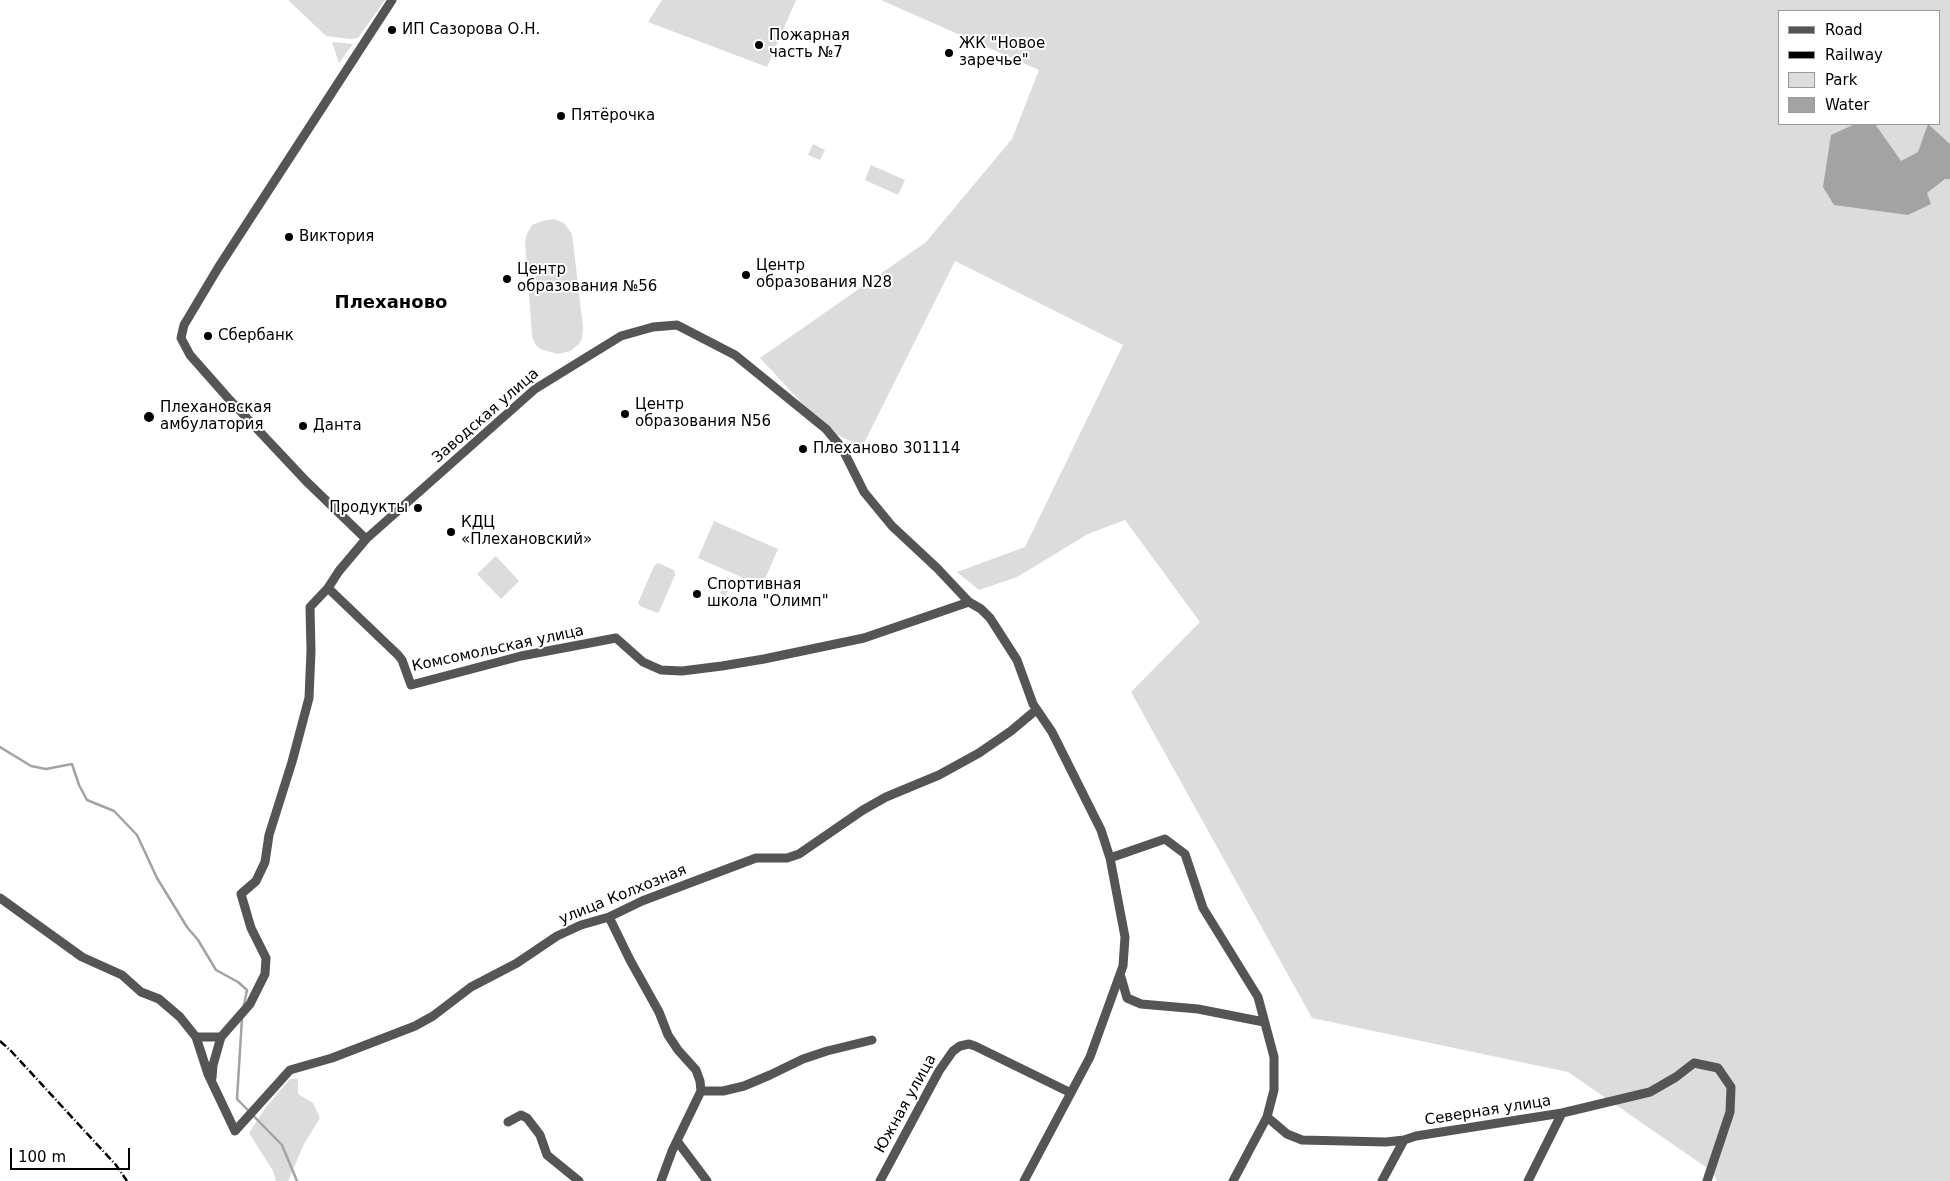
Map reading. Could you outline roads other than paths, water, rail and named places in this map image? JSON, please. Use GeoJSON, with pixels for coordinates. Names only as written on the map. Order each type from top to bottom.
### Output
{"type":"FeatureCollection","features":[{"type":"Feature","properties":{"kind":"street"},"geometry":{"type":"LineString","coordinates":[[366,540],[306,481],[228,398],[190,355],[181,338],[184,325],[218,268],[392,0]]}},
{"type":"Feature","properties":{"kind":"street","name":"Заводская улица"},"geometry":{"type":"LineString","coordinates":[[221,1037],[250,1004],[265,974],[266,958],[251,928],[241,894],[256,881],[265,862],[269,834],[292,762],[309,698],[310,607],[328,588],[339,571],[366,540],[534,389],[621,336],[653,327],[673,325],[684,328],[735,355],[823,426],[842,448],[864,492],[892,526],[937,568],[969,602],[981,609],[990,618],[1010,648],[1021,669],[1030,698],[1036,710],[1052,732],[1096,818],[1110,858],[1125,937],[1122,970]]}},
{"type":"Feature","properties":{"kind":"street","name":"Комсомольская улица"},"geometry":{"type":"LineString","coordinates":[[328,588],[398,655],[402,660],[411,685],[521,656],[616,638],[643,662],[661,670],[682,671],[722,666],[864,638],[969,602]]}},
{"type":"Feature","properties":{"kind":"street","name":"улица Колхозная"},"geometry":{"type":"LineString","coordinates":[[212,1081],[236,1132],[290,1070],[332,1058],[415,1026],[433,1016],[472,986],[517,963],[557,936],[581,925],[608,917],[642,901],[756,858],[787,858],[799,854],[848,819],[886,797],[939,775],[979,753],[1011,731],[1036,710]]}},
{"type":"Feature","properties":{"kind":"street"},"geometry":{"type":"LineString","coordinates":[[1110,858],[1165,839],[1185,854],[1203,908],[1258,997],[1274,1058],[1274,1090],[1267,1117],[1233,1181]]}},
{"type":"Feature","properties":{"kind":"street"},"geometry":{"type":"LineString","coordinates":[[0,898],[82,957],[122,975],[141,992],[160,1000],[180,1017],[196,1037],[212,1081]]}},
{"type":"Feature","properties":{"kind":"street"},"geometry":{"type":"LineString","coordinates":[[608,917],[659,1012],[668,1035],[698,1074],[700,1090],[668,1160],[661,1181]]}},
{"type":"Feature","properties":{"kind":"street"},"geometry":{"type":"LineString","coordinates":[[1122,970],[1127,998],[1141,1004],[1198,1009],[1264,1022]]}},
{"type":"Feature","properties":{"kind":"street"},"geometry":{"type":"LineString","coordinates":[[1024,1181],[1090,1058],[1122,970]]}},
{"type":"Feature","properties":{"kind":"street"},"geometry":{"type":"LineString","coordinates":[[196,1037],[221,1037],[213,1065],[212,1081]]}},
{"type":"Feature","properties":{"kind":"street"},"geometry":{"type":"LineString","coordinates":[[700,1090],[723,1091],[744,1086],[803,1059],[872,1040]]}},
{"type":"Feature","properties":{"kind":"street","name":"Южная улица"},"geometry":{"type":"LineString","coordinates":[[880,1181],[938,1071],[960,1046],[975,1046],[1071,1093]]}},
{"type":"Feature","properties":{"kind":"street"},"geometry":{"type":"LineString","coordinates":[[1562,1113],[1650,1092],[1676,1077],[1694,1063],[1718,1068],[1731,1087],[1730,1112],[1707,1181]]}},
{"type":"Feature","properties":{"kind":"street","name":"Северная улица"},"geometry":{"type":"LineString","coordinates":[[1267,1117],[1287,1134],[1302,1140],[1386,1142],[1562,1113]]}},
{"type":"Feature","properties":{"kind":"street","name":"Северная улица"},"geometry":{"type":"LineString","coordinates":[[1528,1181],[1562,1113]]}},
{"type":"Feature","properties":{"kind":"street"},"geometry":{"type":"LineString","coordinates":[[508,1122],[521,1115],[527,1118],[540,1135],[548,1155],[579,1181]]}},
{"type":"Feature","properties":{"kind":"street"},"geometry":{"type":"LineString","coordinates":[[1382,1181],[1404,1140]]}},
{"type":"Feature","properties":{"kind":"street"},"geometry":{"type":"LineString","coordinates":[[677,1141],[707,1181]]}},
{"type":"Feature","properties":{"kind":"water"},"geometry":{"type":"Polygon","coordinates":[[[1853,125],[1876,125],[1901,161],[1918,152],[1929,125],[1950,144],[1950,179],[1945,179],[1927,193],[1931,204],[1908,215],[1834,205],[1823,187],[1831,135],[1853,125]]]}},
{"type":"Feature","properties":{"kind":"waterway"},"geometry":{"type":"LineString","coordinates":[[0,747],[31,766],[46,769],[72,764],[79,785],[87,800],[114,811],[137,835],[157,878],[216,970],[238,982],[247,990],[244,1005]]}},
{"type":"Feature","properties":{"kind":"waterway"},"geometry":{"type":"LineString","coordinates":[[242,1018],[237,1099],[282,1145],[297,1181]]}},
{"type":"Feature","properties":{"kind":"railway"},"geometry":{"type":"LineString","coordinates":[[0,1041],[116,1165],[127,1181]]}},
{"type":"Feature","properties":{"kind":"place","name":"ИП Сазорова О.Н."},"geometry":{"type":"Point","coordinates":[392,30]}},
{"type":"Feature","properties":{"kind":"place","name":"Пожарная часть №7"},"geometry":{"type":"Point","coordinates":[759,45]}},
{"type":"Feature","properties":{"kind":"place","name":"ЖК \"Новое заречье\""},"geometry":{"type":"Point","coordinates":[949,53]}},
{"type":"Feature","properties":{"kind":"place","name":"Пятёрочка"},"geometry":{"type":"Point","coordinates":[561,116]}},
{"type":"Feature","properties":{"kind":"place","name":"Виктория"},"geometry":{"type":"Point","coordinates":[289,237]}},
{"type":"Feature","properties":{"kind":"place","name":"Центр образования N28"},"geometry":{"type":"Point","coordinates":[746,275]}},
{"type":"Feature","properties":{"kind":"place","name":"Центр образования №56"},"geometry":{"type":"Point","coordinates":[507,279]}},
{"type":"Feature","properties":{"kind":"place","name":"Сбербанк"},"geometry":{"type":"Point","coordinates":[208,336]}},
{"type":"Feature","properties":{"kind":"place","name":"Центр образования N56"},"geometry":{"type":"Point","coordinates":[625,414]}},
{"type":"Feature","properties":{"kind":"place","name":"Плехановская амбулатория"},"geometry":{"type":"Point","coordinates":[149,417]}},
{"type":"Feature","properties":{"kind":"place","name":"Данта"},"geometry":{"type":"Point","coordinates":[303,426]}},
{"type":"Feature","properties":{"kind":"place","name":"Плеханово 301114"},"geometry":{"type":"Point","coordinates":[803,449]}},
{"type":"Feature","properties":{"kind":"place","name":"Продукты"},"geometry":{"type":"Point","coordinates":[418,508]}},
{"type":"Feature","properties":{"kind":"place","name":"КДЦ «Плехановский»"},"geometry":{"type":"Point","coordinates":[451,532]}},
{"type":"Feature","properties":{"kind":"place","name":"Спортивная школа \"Олимп\""},"geometry":{"type":"Point","coordinates":[697,594]}},
{"type":"Feature","properties":{"kind":"district","name":"Плеханово"},"geometry":{"type":"Point","coordinates":[391,303]}}]}
